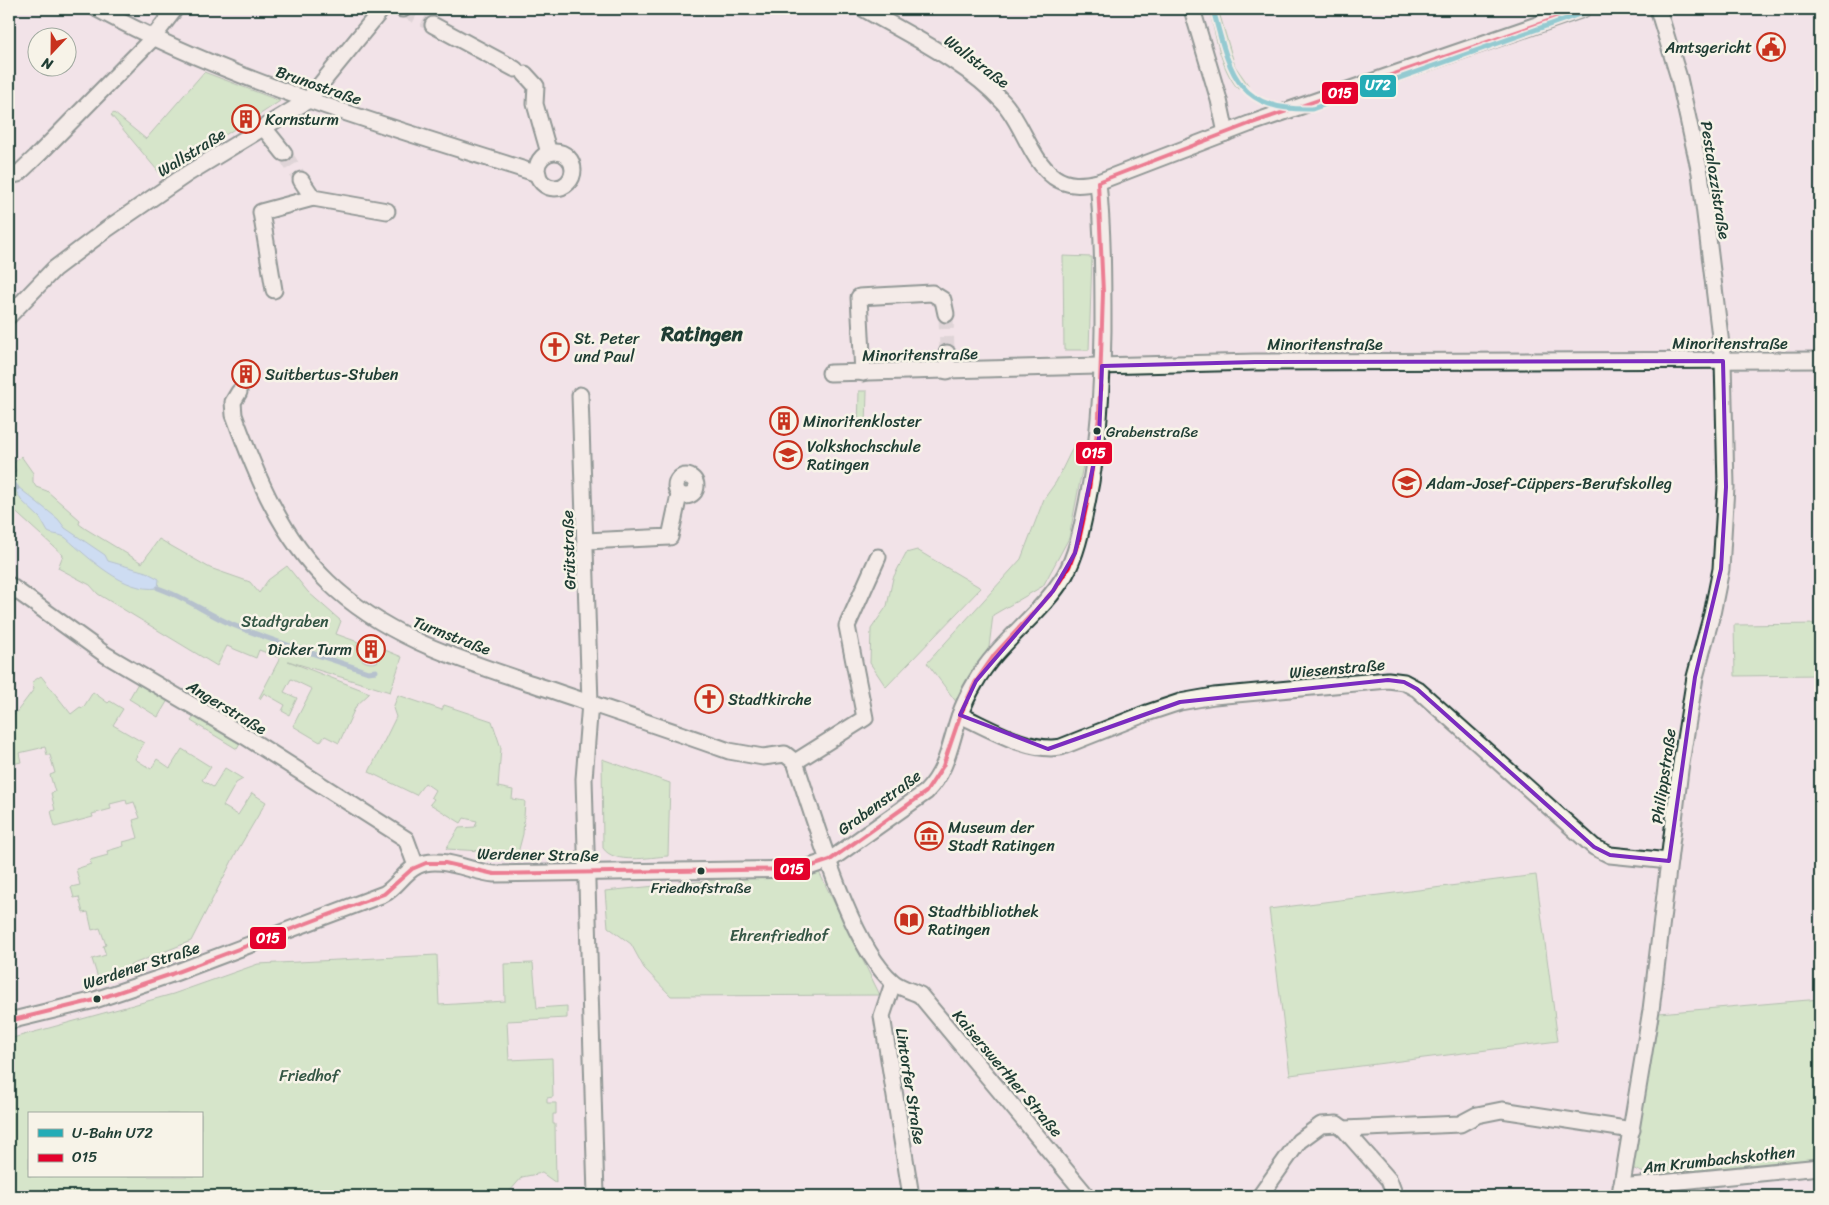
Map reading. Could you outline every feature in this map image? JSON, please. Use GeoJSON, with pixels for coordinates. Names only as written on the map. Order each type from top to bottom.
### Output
{"type":"FeatureCollection","features":[{"type":"Feature","properties":{"kind":"street","name":"Brunostraße"},"geometry":{"type":"LineString","coordinates":[[97,9],[152,38],[307,101],[538,174]]}},
{"type":"Feature","properties":{"kind":"street"},"geometry":{"type":"LineString","coordinates":[[9,176],[18,174],[42,152],[152,38],[175,9]]}},
{"type":"Feature","properties":{"kind":"street","name":"Wallstraße"},"geometry":{"type":"LineString","coordinates":[[9,316],[54,269],[107,229],[187,174],[307,101],[382,9]]}},
{"type":"Feature","properties":{"kind":"street","name":"Wallstraße"},"geometry":{"type":"LineString","coordinates":[[864,9],[966,70],[992,90],[1011,111],[1037,158],[1054,177],[1074,184],[1098,182],[1226,133],[1583,9]]}},
{"type":"Feature","properties":{"kind":"street"},"geometry":{"type":"LineString","coordinates":[[1192,9],[1219,100],[1226,133]]}},
{"type":"Feature","properties":{"kind":"street","name":"Pestalozzistraße"},"geometry":{"type":"LineString","coordinates":[[1658,9],[1679,78],[1700,173],[1724,360]]}},
{"type":"Feature","properties":{"kind":"street"},"geometry":{"type":"LineString","coordinates":[[433,25],[520,71],[536,86],[535,104],[549,153]]}},
{"type":"Feature","properties":{"kind":"street"},"geometry":{"type":"LineString","coordinates":[[264,128],[284,153]]}},
{"type":"Feature","properties":{"kind":"street"},"geometry":{"type":"LineString","coordinates":[[556,152],[568,157],[573,172],[570,180],[563,186],[554,187],[541,181],[538,174],[538,165],[542,158],[549,153],[556,152]]}},
{"type":"Feature","properties":{"kind":"street"},"geometry":{"type":"LineString","coordinates":[[301,180],[313,198]]}},
{"type":"Feature","properties":{"kind":"street","name":"Grabenstraße"},"geometry":{"type":"LineString","coordinates":[[830,860],[926,792],[937,781],[944,767],[960,715],[976,681],[999,651],[1053,591],[1065,574],[1074,553],[1086,510],[1099,438],[1104,270],[1098,182]]}},
{"type":"Feature","properties":{"kind":"street"},"geometry":{"type":"LineString","coordinates":[[274,290],[261,212],[313,198],[387,212]]}},
{"type":"Feature","properties":{"kind":"street"},"geometry":{"type":"LineString","coordinates":[[863,373],[859,297],[932,293],[943,300],[946,314]]}},
{"type":"Feature","properties":{"kind":"street"},"geometry":{"type":"LineString","coordinates":[[947,353],[947,371]]}},
{"type":"Feature","properties":{"kind":"street","name":"Philippstraße"},"geometry":{"type":"LineString","coordinates":[[1620,1191],[1632,1130],[1651,1010],[1680,770],[1695,677],[1712,614],[1721,569],[1726,487],[1724,360]]}},
{"type":"Feature","properties":{"kind":"street","name":"Minoritenstraße"},"geometry":{"type":"LineString","coordinates":[[830,373],[1255,362],[1820,360]]}},
{"type":"Feature","properties":{"kind":"street","name":"Turmstraße"},"geometry":{"type":"LineString","coordinates":[[239,392],[233,402],[234,415],[279,520],[328,582],[372,616],[412,640],[729,751],[763,757],[790,758]]}},
{"type":"Feature","properties":{"kind":"street","name":"Grütstraße"},"geometry":{"type":"LineString","coordinates":[[580,395],[590,703]]}},
{"type":"Feature","properties":{"kind":"street"},"geometry":{"type":"LineString","coordinates":[[586,541],[670,537],[680,495]]}},
{"type":"Feature","properties":{"kind":"street"},"geometry":{"type":"LineString","coordinates":[[878,558],[847,626],[865,718],[790,758],[843,898],[867,949],[894,983]]}},
{"type":"Feature","properties":{"kind":"street","name":"Angerstraße"},"geometry":{"type":"LineString","coordinates":[[9,585],[106,656],[246,737],[406,839],[416,866]]}},
{"type":"Feature","properties":{"kind":"street","name":"Wiesenstraße"},"geometry":{"type":"LineString","coordinates":[[960,715],[1034,747],[1048,749],[1060,747],[1180,702],[1214,696],[1388,680],[1404,682],[1417,689],[1594,847],[1610,854],[1670,861]]}},
{"type":"Feature","properties":{"kind":"street"},"geometry":{"type":"LineString","coordinates":[[590,703],[584,779],[596,1196]]}},
{"type":"Feature","properties":{"kind":"street","name":"Werdener Straße"},"geometry":{"type":"LineString","coordinates":[[9,1021],[95,1000],[172,974],[384,894],[416,866],[438,863],[494,874],[803,869],[830,860]]}},
{"type":"Feature","properties":{"kind":"street","name":"Lintorfer Straße"},"geometry":{"type":"LineString","coordinates":[[894,983],[882,1016],[911,1196]]}},
{"type":"Feature","properties":{"kind":"street","name":"Kaiserswerther Straße"},"geometry":{"type":"LineString","coordinates":[[894,983],[920,995],[1087,1196]]}},
{"type":"Feature","properties":{"kind":"street"},"geometry":{"type":"LineString","coordinates":[[1344,1129],[1460,1124],[1477,1115],[1502,1110],[1632,1130]]}},
{"type":"Feature","properties":{"kind":"street"},"geometry":{"type":"LineString","coordinates":[[1260,1196],[1299,1141],[1320,1125],[1337,1124],[1344,1129],[1388,1180],[1395,1196]]}},
{"type":"Feature","properties":{"kind":"street","name":"Am Krumbachskothen"},"geometry":{"type":"LineString","coordinates":[[1620,1191],[1820,1167]]}},
{"type":"Feature","properties":{"kind":"highlighted area"},"geometry":{"type":"Polygon","coordinates":[[[1723,361],[1726,487],[1721,569],[1695,677],[1669,861],[1610,855],[1594,847],[1417,689],[1404,682],[1388,680],[1180,702],[1048,749],[960,715],[976,681],[1053,591],[1075,553],[1099,438],[1102,366],[1255,362],[1723,361]]]}},
{"type":"Feature","properties":{"kind":"green space"},"geometry":{"type":"Polygon","coordinates":[[[1209,9],[1218,9],[1235,66],[1249,86],[1238,89],[1227,71],[1219,51],[1209,9]]]}},
{"type":"Feature","properties":{"kind":"green space"},"geometry":{"type":"Polygon","coordinates":[[[204,72],[280,101],[256,117],[250,109],[241,109],[236,117],[239,126],[162,176],[111,115],[114,113],[146,139],[204,72]]]}},
{"type":"Feature","properties":{"kind":"green space"},"geometry":{"type":"Polygon","coordinates":[[[1063,256],[1092,257],[1089,350],[1064,350],[1063,256]]]}},
{"type":"Feature","properties":{"kind":"green space"},"geometry":{"type":"Polygon","coordinates":[[[859,391],[867,391],[866,429],[858,429],[859,391]]]}},
{"type":"Feature","properties":{"kind":"green space"},"geometry":{"type":"Polygon","coordinates":[[[1075,443],[1087,444],[1069,538],[1043,586],[993,615],[989,647],[957,703],[927,663],[1021,559],[1044,499],[1056,482],[1075,443]]]}},
{"type":"Feature","properties":{"kind":"green space","name":"Stadtgraben"},"geometry":{"type":"Polygon","coordinates":[[[21,456],[33,473],[33,482],[36,487],[47,491],[80,520],[79,524],[142,563],[159,539],[210,568],[250,582],[259,593],[268,580],[287,566],[308,592],[341,621],[336,634],[358,642],[357,652],[361,659],[368,663],[377,662],[385,650],[402,657],[390,692],[288,661],[370,693],[356,706],[339,743],[325,736],[320,742],[293,726],[312,689],[291,679],[284,692],[297,698],[289,715],[282,711],[285,705],[264,693],[259,698],[280,658],[259,650],[256,658],[227,646],[217,666],[98,594],[90,585],[58,568],[63,555],[9,506],[9,468],[12,474],[16,471],[13,464],[21,456]]]}},
{"type":"Feature","properties":{"kind":"green space"},"geometry":{"type":"Polygon","coordinates":[[[917,550],[981,588],[886,687],[870,663],[871,629],[887,606],[893,578],[906,553],[917,550]]]}},
{"type":"Feature","properties":{"kind":"green space"},"geometry":{"type":"Polygon","coordinates":[[[1820,624],[1820,675],[1735,676],[1734,625],[1820,624]]]}},
{"type":"Feature","properties":{"kind":"green space"},"geometry":{"type":"Polygon","coordinates":[[[41,676],[71,714],[80,707],[83,708],[93,692],[108,703],[110,701],[123,709],[113,725],[144,743],[135,759],[151,769],[157,759],[170,768],[182,749],[211,767],[202,780],[213,787],[225,768],[243,779],[236,783],[223,806],[238,815],[252,793],[266,802],[236,853],[191,941],[98,978],[92,959],[106,955],[103,946],[106,945],[100,928],[92,930],[88,912],[83,913],[79,897],[74,898],[71,887],[80,885],[76,869],[91,864],[90,860],[108,855],[107,851],[124,846],[123,842],[138,838],[133,820],[140,818],[134,802],[127,804],[126,800],[110,804],[111,809],[92,814],[93,817],[55,827],[51,811],[55,810],[51,793],[55,792],[50,775],[55,773],[50,755],[47,755],[45,747],[19,753],[21,762],[9,765],[9,722],[34,689],[32,682],[41,676]]]}},
{"type":"Feature","properties":{"kind":"green space"},"geometry":{"type":"Polygon","coordinates":[[[138,683],[168,700],[158,717],[129,699],[138,683]]]}},
{"type":"Feature","properties":{"kind":"green space"},"geometry":{"type":"Polygon","coordinates":[[[398,695],[442,710],[444,705],[492,721],[501,748],[498,787],[513,790],[512,799],[525,801],[523,834],[518,853],[446,849],[459,828],[475,827],[477,821],[464,818],[461,823],[430,804],[434,799],[431,797],[435,790],[425,783],[416,795],[369,772],[396,717],[393,708],[398,695]]]}},
{"type":"Feature","properties":{"kind":"green space"},"geometry":{"type":"Polygon","coordinates":[[[194,717],[240,744],[237,749],[191,721],[194,717]]]}},
{"type":"Feature","properties":{"kind":"green space"},"geometry":{"type":"Polygon","coordinates":[[[602,759],[670,783],[668,856],[633,859],[615,857],[603,848],[602,759]]]}},
{"type":"Feature","properties":{"kind":"green space","name":"Ehrenfriedhof"},"geometry":{"type":"Polygon","coordinates":[[[818,870],[880,995],[671,996],[644,968],[631,944],[608,927],[605,891],[818,870]]]}},
{"type":"Feature","properties":{"kind":"green space"},"geometry":{"type":"Polygon","coordinates":[[[1536,875],[1558,1041],[1290,1075],[1269,909],[1536,875]]]}},
{"type":"Feature","properties":{"kind":"green space","name":"Friedhof"},"geometry":{"type":"Polygon","coordinates":[[[437,955],[439,1005],[505,1001],[504,964],[533,963],[537,1008],[567,1006],[567,1018],[507,1021],[509,1060],[552,1058],[553,1097],[547,1098],[547,1103],[556,1103],[556,1114],[553,1114],[553,1124],[555,1124],[556,1183],[542,1173],[522,1177],[510,1191],[510,1196],[12,1196],[9,1154],[9,1039],[173,994],[258,964],[437,955]]]}},
{"type":"Feature","properties":{"kind":"green space"},"geometry":{"type":"Polygon","coordinates":[[[1820,999],[1820,1159],[1651,1176],[1632,1168],[1659,1013],[1820,999]]]}},
{"type":"Feature","properties":{"kind":"water"},"geometry":{"type":"Polygon","coordinates":[[[18,487],[58,519],[65,528],[105,555],[108,561],[146,572],[159,579],[158,588],[145,588],[120,580],[96,564],[66,538],[48,532],[40,518],[21,500],[15,489],[18,487]]]}},
{"type":"Feature","properties":{"kind":"waterway","name":"Stadtgraben"},"geometry":{"type":"LineString","coordinates":[[9,478],[17,488]]}},
{"type":"Feature","properties":{"kind":"waterway"},"geometry":{"type":"LineString","coordinates":[[158,588],[223,621],[250,632],[368,672],[376,671]]}},
{"type":"Feature","properties":{"kind":"tunnel"},"geometry":{"type":"LineString","coordinates":[[403,9],[433,25]]}},
{"type":"Feature","properties":{"kind":"tunnel"},"geometry":{"type":"LineString","coordinates":[[284,153],[301,180]]}},
{"type":"Feature","properties":{"kind":"tunnel"},"geometry":{"type":"LineString","coordinates":[[946,314],[947,353]]}},
{"type":"Feature","properties":{"kind":"metro line","name":"U72"},"geometry":{"type":"LineString","coordinates":[[1213,9],[1225,52],[1240,84],[1252,95],[1267,103],[1287,108],[1312,109],[1594,9]]}},
{"type":"Feature","properties":{"kind":"transit line","name":"O15"},"geometry":{"type":"LineString","coordinates":[[1098,182],[1249,124],[1583,9]]}},
{"type":"Feature","properties":{"kind":"transit line","name":"O15"},"geometry":{"type":"LineString","coordinates":[[9,1021],[95,1000],[172,974],[384,894],[412,869],[426,863],[445,863],[494,874],[803,869],[830,860],[926,792],[943,766],[961,713],[975,683],[995,654],[1055,589],[1069,567],[1079,540],[1087,503],[1099,417],[1103,293],[1098,182]]}},
{"type":"Feature","properties":{"kind":"place","name":"Amtsgericht"},"geometry":{"type":"Point","coordinates":[1771,47]}},
{"type":"Feature","properties":{"kind":"place","name":"Kornsturm"},"geometry":{"type":"Point","coordinates":[246,119]}},
{"type":"Feature","properties":{"kind":"place","name":"St. Peter und Paul"},"geometry":{"type":"Point","coordinates":[555,347]}},
{"type":"Feature","properties":{"kind":"place","name":"Suitbertus-Stuben"},"geometry":{"type":"Point","coordinates":[246,374]}},
{"type":"Feature","properties":{"kind":"place","name":"Minoritenkloster"},"geometry":{"type":"Point","coordinates":[784,421]}},
{"type":"Feature","properties":{"kind":"place","name":"Grabenstraße"},"geometry":{"type":"Point","coordinates":[1097,431]}},
{"type":"Feature","properties":{"kind":"place","name":"Volkshochschule Ratingen"},"geometry":{"type":"Point","coordinates":[788,455]}},
{"type":"Feature","properties":{"kind":"place","name":"Adam-Josef-Cüppers-Berufskolleg"},"geometry":{"type":"Point","coordinates":[1407,483]}},
{"type":"Feature","properties":{"kind":"place","name":"Dicker Turm"},"geometry":{"type":"Point","coordinates":[371,649]}},
{"type":"Feature","properties":{"kind":"place","name":"Stadtkirche"},"geometry":{"type":"Point","coordinates":[709,699]}},
{"type":"Feature","properties":{"kind":"place","name":"Museum der Stadt Ratingen"},"geometry":{"type":"Point","coordinates":[929,836]}},
{"type":"Feature","properties":{"kind":"place","name":"Friedhofstraße"},"geometry":{"type":"Point","coordinates":[701,871]}},
{"type":"Feature","properties":{"kind":"place","name":"Stadtbibliothek Ratingen"},"geometry":{"type":"Point","coordinates":[909,920]}},
{"type":"Feature","properties":{"kind":"district","name":"Ratingen"},"geometry":{"type":"Point","coordinates":[702,334]}}]}
